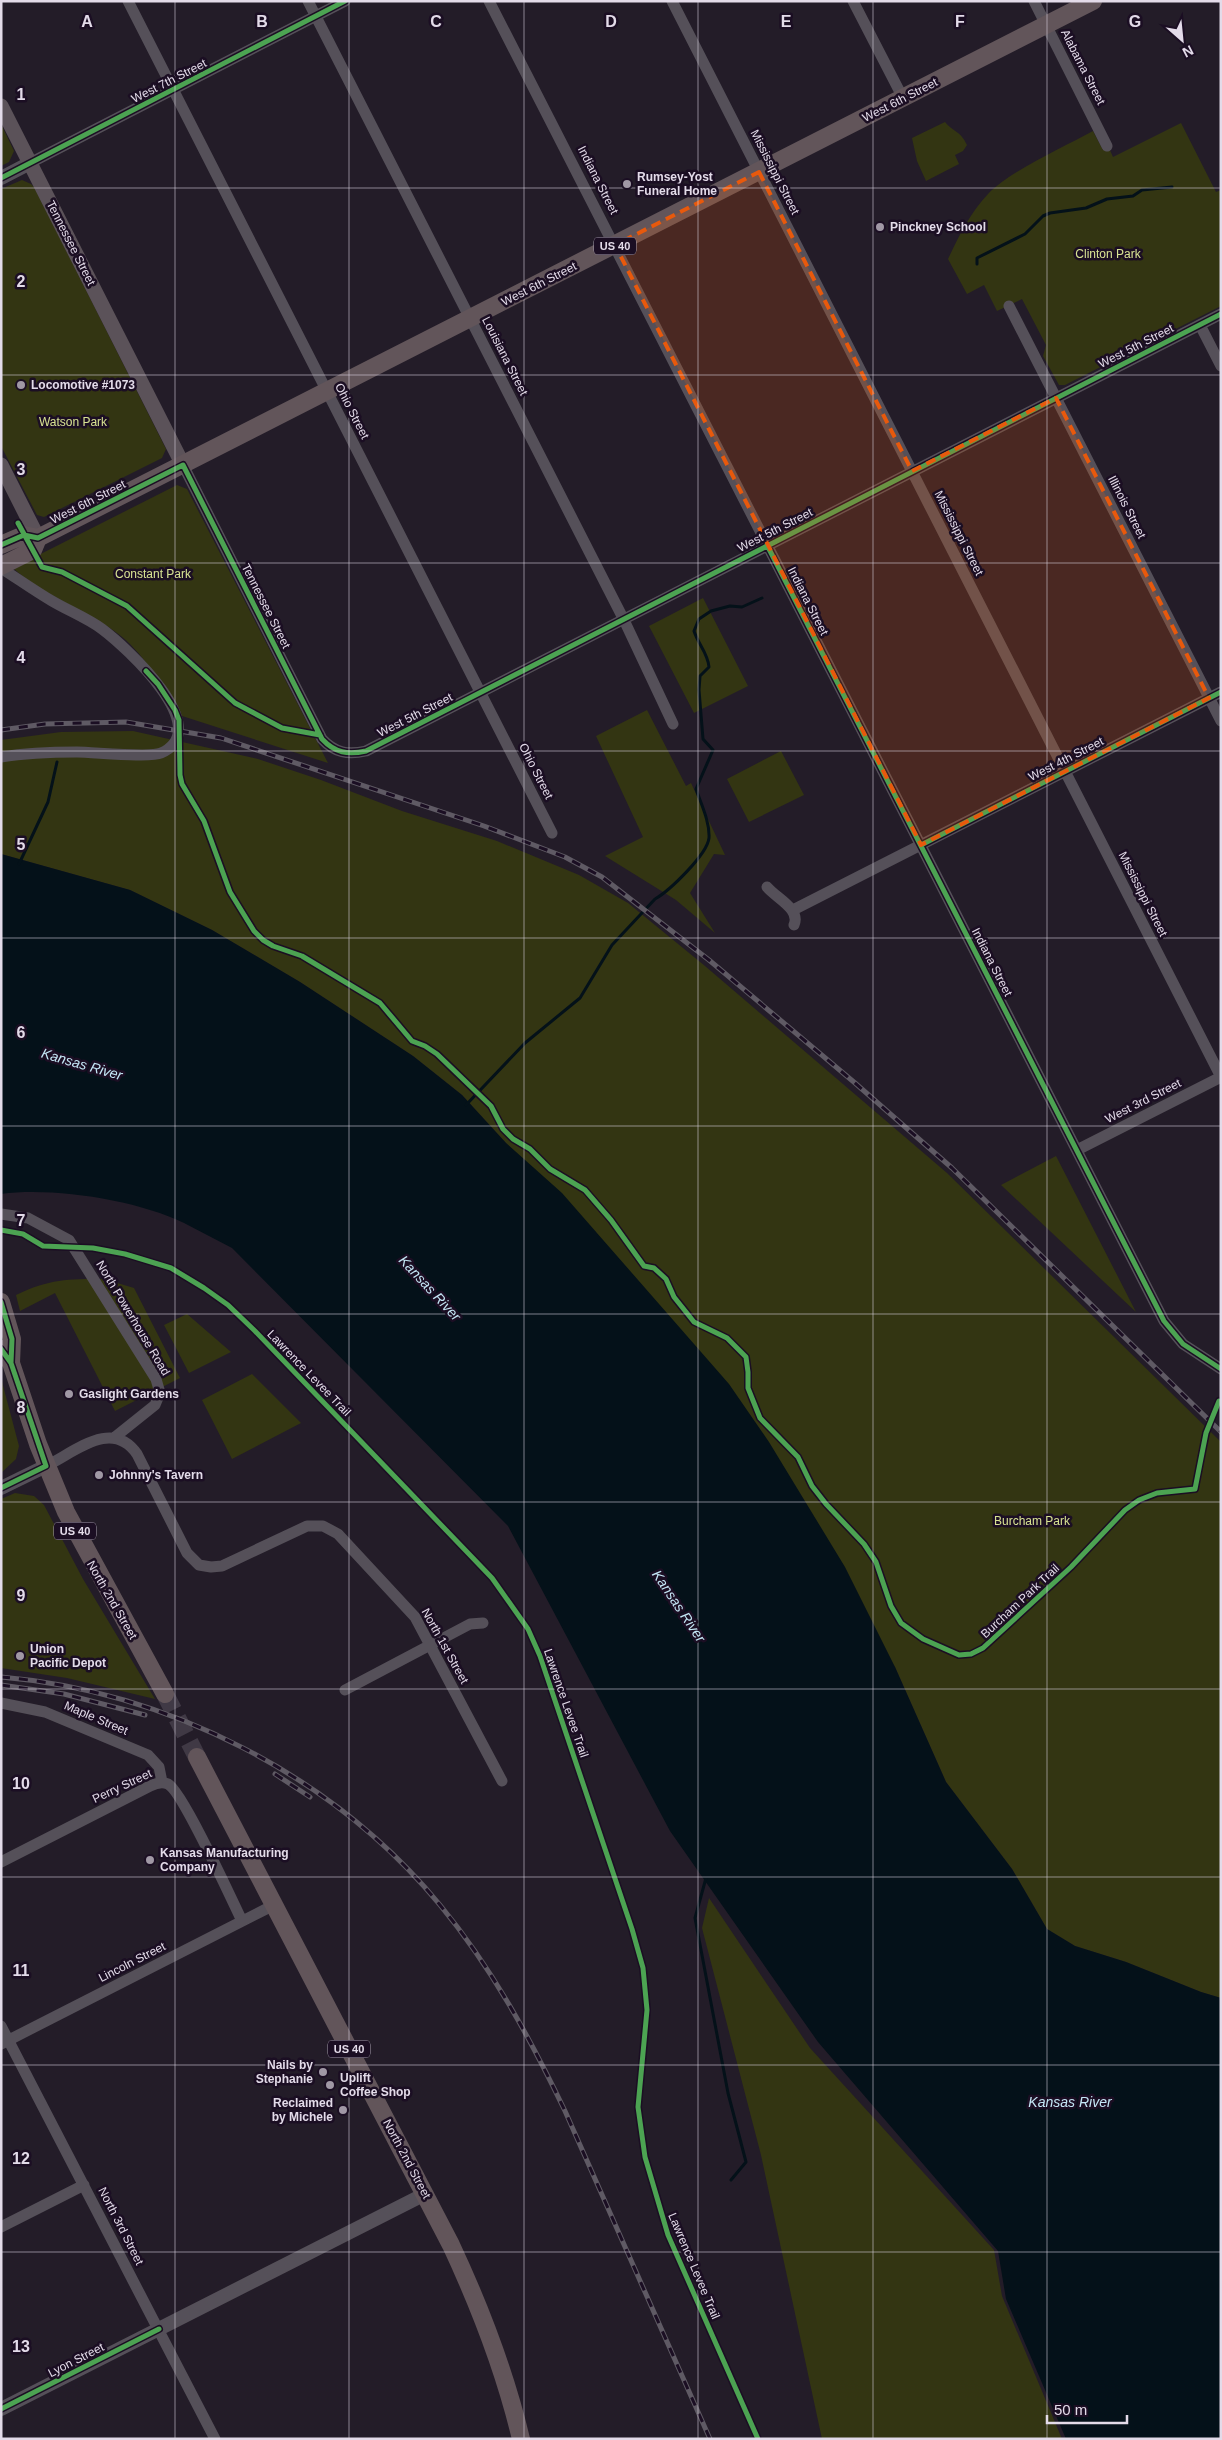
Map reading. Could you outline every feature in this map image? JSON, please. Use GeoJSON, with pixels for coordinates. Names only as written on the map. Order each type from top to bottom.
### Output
{"type":"FeatureCollection","features":[{"type":"Feature","properties":{"kind":"highway","name":"West 6th Street"},"geometry":{"type":"LineString","coordinates":[[1,545],[24,535],[38,538],[183,466],[1093,1]]}},
{"type":"Feature","properties":{"kind":"highway","name":"West 6th Street"},"geometry":{"type":"LineString","coordinates":[[1,567],[33,550],[38,538]]}},
{"type":"Feature","properties":{"kind":"highway","name":"North 2nd Street"},"geometry":{"type":"LineString","coordinates":[[1,1302],[12,1339],[6,1356],[46,1466],[79,1540],[165,1694]]}},
{"type":"Feature","properties":{"kind":"highway","name":"North 2nd Street"},"geometry":{"type":"LineString","coordinates":[[197,1757],[425,2194],[460,2266],[484,2321],[521,2439]]}},
{"type":"Feature","properties":{"kind":"main road","name":"Tennessee Street"},"geometry":{"type":"LineString","coordinates":[[1,106],[183,466]]}},
{"type":"Feature","properties":{"kind":"main road"},"geometry":{"type":"LineString","coordinates":[[1,465],[38,538]]}},
{"type":"Feature","properties":{"kind":"street","name":"Ohio Street"},"geometry":{"type":"LineString","coordinates":[[128,1],[552,833]]}},
{"type":"Feature","properties":{"kind":"street","name":"Louisiana Street"},"geometry":{"type":"LineString","coordinates":[[308,1],[624,620],[673,724]]}},
{"type":"Feature","properties":{"kind":"street","name":"West 7th Street"},"geometry":{"type":"LineString","coordinates":[[1,178],[345,1]]}},
{"type":"Feature","properties":{"kind":"street","name":"Indiana Street"},"geometry":{"type":"LineString","coordinates":[[489,1],[1164,1321],[1187,1347],[1221,1369]]}},
{"type":"Feature","properties":{"kind":"street","name":"Mississippi Street"},"geometry":{"type":"LineString","coordinates":[[672,1],[1221,1077]]}},
{"type":"Feature","properties":{"kind":"street"},"geometry":{"type":"LineString","coordinates":[[853,1],[904,98]]}},
{"type":"Feature","properties":{"kind":"street","name":"Alabama Street"},"geometry":{"type":"LineString","coordinates":[[1034,1],[1108,146]]}},
{"type":"Feature","properties":{"kind":"street","name":"Illinois Street"},"geometry":{"type":"LineString","coordinates":[[1009,306],[1221,721]]}},
{"type":"Feature","properties":{"kind":"street","name":"West 5th Street"},"geometry":{"type":"LineString","coordinates":[[336,751],[354,753],[366,751],[1221,314]]}},
{"type":"Feature","properties":{"kind":"street"},"geometry":{"type":"LineString","coordinates":[[1200,325],[1221,366]]}},
{"type":"Feature","properties":{"kind":"street","name":"Tennessee Street"},"geometry":{"type":"LineString","coordinates":[[183,466],[322,739],[336,751]]}},
{"type":"Feature","properties":{"kind":"street"},"geometry":{"type":"LineString","coordinates":[[1,567],[52,601],[102,629],[123,647],[158,684],[175,710],[179,720],[178,730],[172,746],[156,754],[77,752],[22,754],[1,757]]}},
{"type":"Feature","properties":{"kind":"street","name":"West 4th Street"},"geometry":{"type":"LineString","coordinates":[[793,910],[1221,692]]}},
{"type":"Feature","properties":{"kind":"street"},"geometry":{"type":"LineString","coordinates":[[767,887],[774,896],[793,910],[796,917],[794,925]]}},
{"type":"Feature","properties":{"kind":"street","name":"West 3rd Street"},"geometry":{"type":"LineString","coordinates":[[1077,1150],[1221,1077]]}},
{"type":"Feature","properties":{"kind":"street","name":"North Powerhouse Road"},"geometry":{"type":"LineString","coordinates":[[1,1214],[28,1218],[69,1240],[156,1379],[160,1393],[155,1405],[115,1437]]}},
{"type":"Feature","properties":{"kind":"street"},"geometry":{"type":"LineString","coordinates":[[1,1488],[102,1437],[115,1437]]}},
{"type":"Feature","properties":{"kind":"street","name":"North 1st Street"},"geometry":{"type":"LineString","coordinates":[[115,1437],[130,1445],[137,1454],[187,1553],[202,1566],[222,1566],[299,1528],[317,1525],[329,1528],[338,1534],[409,1608],[431,1644],[502,1781]]}},
{"type":"Feature","properties":{"kind":"street"},"geometry":{"type":"LineString","coordinates":[[344,1690],[470,1624],[483,1623]]}},
{"type":"Feature","properties":{"kind":"street","name":"Maple Street"},"geometry":{"type":"LineString","coordinates":[[1,1703],[45,1712],[148,1755],[159,1767],[162,1782]]}},
{"type":"Feature","properties":{"kind":"street","name":"Perry Street"},"geometry":{"type":"LineString","coordinates":[[1,1862],[150,1786],[162,1782],[172,1787],[180,1797],[242,1921]]}},
{"type":"Feature","properties":{"kind":"street","name":"Lincoln Street"},"geometry":{"type":"LineString","coordinates":[[5,2042],[274,1904]]}},
{"type":"Feature","properties":{"kind":"street","name":"North 3rd Street"},"geometry":{"type":"LineString","coordinates":[[1,2026],[5,2042],[84,2185],[215,2439]]}},
{"type":"Feature","properties":{"kind":"street"},"geometry":{"type":"LineString","coordinates":[[1,2227],[84,2185]]}},
{"type":"Feature","properties":{"kind":"street","name":"Lyon Street"},"geometry":{"type":"LineString","coordinates":[[1,2409],[425,2194]]}},
{"type":"Feature","properties":{"kind":"highlighted area"},"geometry":{"type":"Polygon","coordinates":[[[759,172],[912,471],[1056,398],[1209,698],[921,845],[615,245],[759,172]]]}},
{"type":"Feature","properties":{"kind":"green space"},"geometry":{"type":"Polygon","coordinates":[[[945,122],[962,136],[967,145],[963,151],[955,155],[959,164],[926,181],[917,161],[912,138],[945,122]]]}},
{"type":"Feature","properties":{"kind":"green space","name":"Clinton Park"},"geometry":{"type":"Polygon","coordinates":[[[1181,123],[1216,192],[1221,190],[1221,306],[1065,385],[1059,385],[1043,356],[1046,345],[1022,299],[997,311],[984,285],[967,294],[948,259],[965,225],[982,201],[998,185],[1023,168],[1093,131],[1103,150],[1109,148],[1113,157],[1181,123]]]}},
{"type":"Feature","properties":{"kind":"green space"},"geometry":{"type":"Polygon","coordinates":[[[1,124],[14,151],[9,162],[1,166],[1,124]]]}},
{"type":"Feature","properties":{"kind":"green space","name":"Watson Park"},"geometry":{"type":"Polygon","coordinates":[[[22,180],[34,187],[166,449],[162,458],[44,517],[37,515],[1,446],[1,189],[22,180]]]}},
{"type":"Feature","properties":{"kind":"green space","name":"Constant Park"},"geometry":{"type":"Polygon","coordinates":[[[177,485],[187,489],[328,763],[182,716],[178,706],[150,667],[126,640],[104,624],[38,587],[13,568],[177,485]]]}},
{"type":"Feature","properties":{"kind":"green space"},"geometry":{"type":"Polygon","coordinates":[[[703,598],[748,686],[694,713],[649,626],[703,598]]]}},
{"type":"Feature","properties":{"kind":"green space"},"geometry":{"type":"Polygon","coordinates":[[[647,710],[686,786],[691,783],[725,855],[714,854],[690,893],[715,933],[676,900],[605,856],[643,837],[596,736],[647,710]]]}},
{"type":"Feature","properties":{"kind":"green space","name":"Burcham Park"},"geometry":{"type":"Polygon","coordinates":[[[133,731],[258,759],[321,780],[402,811],[497,841],[579,875],[628,903],[705,966],[947,1173],[1221,1442],[1221,1998],[1126,1962],[1075,1946],[1047,1929],[1012,1869],[946,1782],[895,1667],[506,1143],[462,1095],[413,1056],[300,982],[212,930],[130,890],[1,854],[1,740],[61,732],[133,731]]]}},
{"type":"Feature","properties":{"kind":"green space"},"geometry":{"type":"Polygon","coordinates":[[[781,751],[804,795],[749,822],[727,779],[781,751]]]}},
{"type":"Feature","properties":{"kind":"green space"},"geometry":{"type":"Polygon","coordinates":[[[1056,1156],[1136,1312],[1001,1185],[1056,1156]]]}},
{"type":"Feature","properties":{"kind":"green space"},"geometry":{"type":"Polygon","coordinates":[[[104,1279],[134,1288],[180,1378],[115,1411],[55,1293],[20,1311],[16,1295],[59,1281],[104,1279]]]}},
{"type":"Feature","properties":{"kind":"green space"},"geometry":{"type":"Polygon","coordinates":[[[187,1314],[231,1352],[189,1373],[164,1325],[187,1314]]]}},
{"type":"Feature","properties":{"kind":"green space"},"geometry":{"type":"Polygon","coordinates":[[[252,1374],[301,1423],[232,1459],[202,1400],[252,1374]]]}},
{"type":"Feature","properties":{"kind":"green space"},"geometry":{"type":"Polygon","coordinates":[[[1,1378],[19,1446],[16,1459],[1,1473],[1,1378]]]}},
{"type":"Feature","properties":{"kind":"green space"},"geometry":{"type":"Polygon","coordinates":[[[15,1493],[34,1496],[44,1505],[83,1579],[155,1699],[67,1678],[1,1668],[1,1499],[15,1493]]]}},
{"type":"Feature","properties":{"kind":"green space"},"geometry":{"type":"Polygon","coordinates":[[[709,1898],[810,2048],[994,2250],[1002,2296],[1062,2439],[822,2439],[761,2155],[702,1928],[709,1898]]]}},
{"type":"Feature","properties":{"kind":"water","name":"Kansas River"},"geometry":{"type":"Polygon","coordinates":[[[1,854],[130,890],[212,930],[300,982],[413,1056],[462,1095],[506,1143],[562,1193],[729,1384],[769,1442],[845,1567],[895,1667],[946,1782],[1012,1869],[1047,1929],[1075,1946],[1126,1962],[1221,1998],[1221,2439],[1066,2439],[1006,2299],[998,2251],[818,2042],[670,1831],[508,1526],[232,1248],[165,1215],[119,1202],[94,1197],[45,1192],[1,1194],[1,854]]]}},
{"type":"Feature","properties":{"kind":"waterway"},"geometry":{"type":"LineString","coordinates":[[977,264],[977,258],[1025,234],[1043,216],[1050,213],[1086,208],[1107,199],[1133,196],[1142,190],[1172,187]]}},
{"type":"Feature","properties":{"kind":"waterway"},"geometry":{"type":"LineString","coordinates":[[466,1105],[525,1043],[580,998],[612,945],[655,899],[686,872],[702,854],[707,845],[709,832],[705,813],[696,789],[713,750],[703,739],[699,690],[700,676],[709,667],[707,657],[694,631],[699,619],[711,611],[730,606],[742,607],[762,598]]}},
{"type":"Feature","properties":{"kind":"waterway"},"geometry":{"type":"LineString","coordinates":[[19,864],[48,802],[57,762]]}},
{"type":"Feature","properties":{"kind":"waterway"},"geometry":{"type":"LineString","coordinates":[[706,1878],[695,1918],[728,2093],[746,2162],[731,2180]]}},
{"type":"Feature","properties":{"kind":"tunnel"},"geometry":{"type":"LineString","coordinates":[[165,1694],[197,1757]]}},
{"type":"Feature","properties":{"kind":"railway"},"geometry":{"type":"LineString","coordinates":[[1,730],[45,724],[126,722],[221,738],[484,826],[565,857],[602,877],[709,960],[952,1168],[1221,1432]]}},
{"type":"Feature","properties":{"kind":"railway"},"geometry":{"type":"LineString","coordinates":[[1,1677],[63,1686],[125,1700],[185,1721],[243,1748],[298,1780],[350,1817],[398,1859],[459,1929],[477,1954],[524,2030],[565,2111],[710,2439]]}},
{"type":"Feature","properties":{"kind":"railway"},"geometry":{"type":"LineString","coordinates":[[1,1685],[64,1694],[145,1715]]}},
{"type":"Feature","properties":{"kind":"railway"},"geometry":{"type":"LineString","coordinates":[[275,1774],[310,1797]]}},
{"type":"Feature","properties":{"kind":"cycle path"},"geometry":{"type":"LineString","coordinates":[[1,178],[345,1]]}},
{"type":"Feature","properties":{"kind":"cycle path"},"geometry":{"type":"LineString","coordinates":[[1,545],[24,535],[38,538],[183,465],[322,739],[342,752],[366,751],[1221,314]]}},
{"type":"Feature","properties":{"kind":"cycle path"},"geometry":{"type":"LineString","coordinates":[[18,523],[42,567],[62,572],[127,606],[235,703],[282,728],[320,735]]}},
{"type":"Feature","properties":{"kind":"cycle path"},"geometry":{"type":"LineString","coordinates":[[767,545],[1164,1321],[1183,1344],[1221,1369]]}},
{"type":"Feature","properties":{"kind":"cycle path","name":"Burcham Park Trail"},"geometry":{"type":"LineString","coordinates":[[146,671],[158,684],[175,710],[179,720],[180,775],[182,784],[204,821],[230,892],[254,931],[273,946],[302,956],[380,1003],[412,1041],[425,1046],[437,1054],[491,1106],[503,1129],[513,1139],[530,1149],[550,1169],[585,1190],[611,1220],[644,1266],[654,1268],[666,1279],[674,1297],[694,1322],[727,1338],[746,1357],[748,1388],[760,1418],[798,1457],[812,1486],[826,1504],[864,1544],[876,1562],[891,1606],[901,1623],[923,1639],[959,1655],[971,1654],[983,1648],[1071,1567],[1125,1510],[1139,1500],[1157,1493],[1195,1489],[1206,1433],[1219,1401],[1221,1402]]}},
{"type":"Feature","properties":{"kind":"cycle path"},"geometry":{"type":"LineString","coordinates":[[921,845],[1221,692]]}},
{"type":"Feature","properties":{"kind":"cycle path","name":"Lawrence Levee Trail"},"geometry":{"type":"LineString","coordinates":[[1,1230],[23,1234],[43,1246],[93,1248],[125,1254],[171,1268],[228,1305],[492,1578],[528,1629],[540,1656],[632,1929],[643,1968],[647,2010],[638,2107],[645,2157],[668,2235],[758,2439]]}},
{"type":"Feature","properties":{"kind":"cycle path"},"geometry":{"type":"LineString","coordinates":[[1,1302],[12,1339],[11,1363]]}},
{"type":"Feature","properties":{"kind":"cycle path"},"geometry":{"type":"LineString","coordinates":[[1,1349],[11,1363],[46,1466],[1,1488]]}},
{"type":"Feature","properties":{"kind":"cycle path"},"geometry":{"type":"LineString","coordinates":[[1,2409],[159,2329]]}},
{"type":"Feature","properties":{"kind":"place","name":"Rumsey-Yost Funeral Home"},"geometry":{"type":"Point","coordinates":[627,184]}},
{"type":"Feature","properties":{"kind":"place","name":"Pinckney School"},"geometry":{"type":"Point","coordinates":[880,227]}},
{"type":"Feature","properties":{"kind":"place","name":"Locomotive #1073"},"geometry":{"type":"Point","coordinates":[21,385]}},
{"type":"Feature","properties":{"kind":"place","name":"Gaslight Gardens"},"geometry":{"type":"Point","coordinates":[69,1394]}},
{"type":"Feature","properties":{"kind":"place","name":"Johnny's Tavern"},"geometry":{"type":"Point","coordinates":[99,1475]}},
{"type":"Feature","properties":{"kind":"place","name":"Union Pacific Depot"},"geometry":{"type":"Point","coordinates":[20,1656]}},
{"type":"Feature","properties":{"kind":"place","name":"Kansas Manufacturing Company"},"geometry":{"type":"Point","coordinates":[150,1860]}},
{"type":"Feature","properties":{"kind":"place","name":"Nails by Stephanie"},"geometry":{"type":"Point","coordinates":[323,2072]}},
{"type":"Feature","properties":{"kind":"place","name":"Uplift Coffee Shop"},"geometry":{"type":"Point","coordinates":[330,2085]}},
{"type":"Feature","properties":{"kind":"place","name":"Reclaimed by Michele"},"geometry":{"type":"Point","coordinates":[343,2110]}}]}
